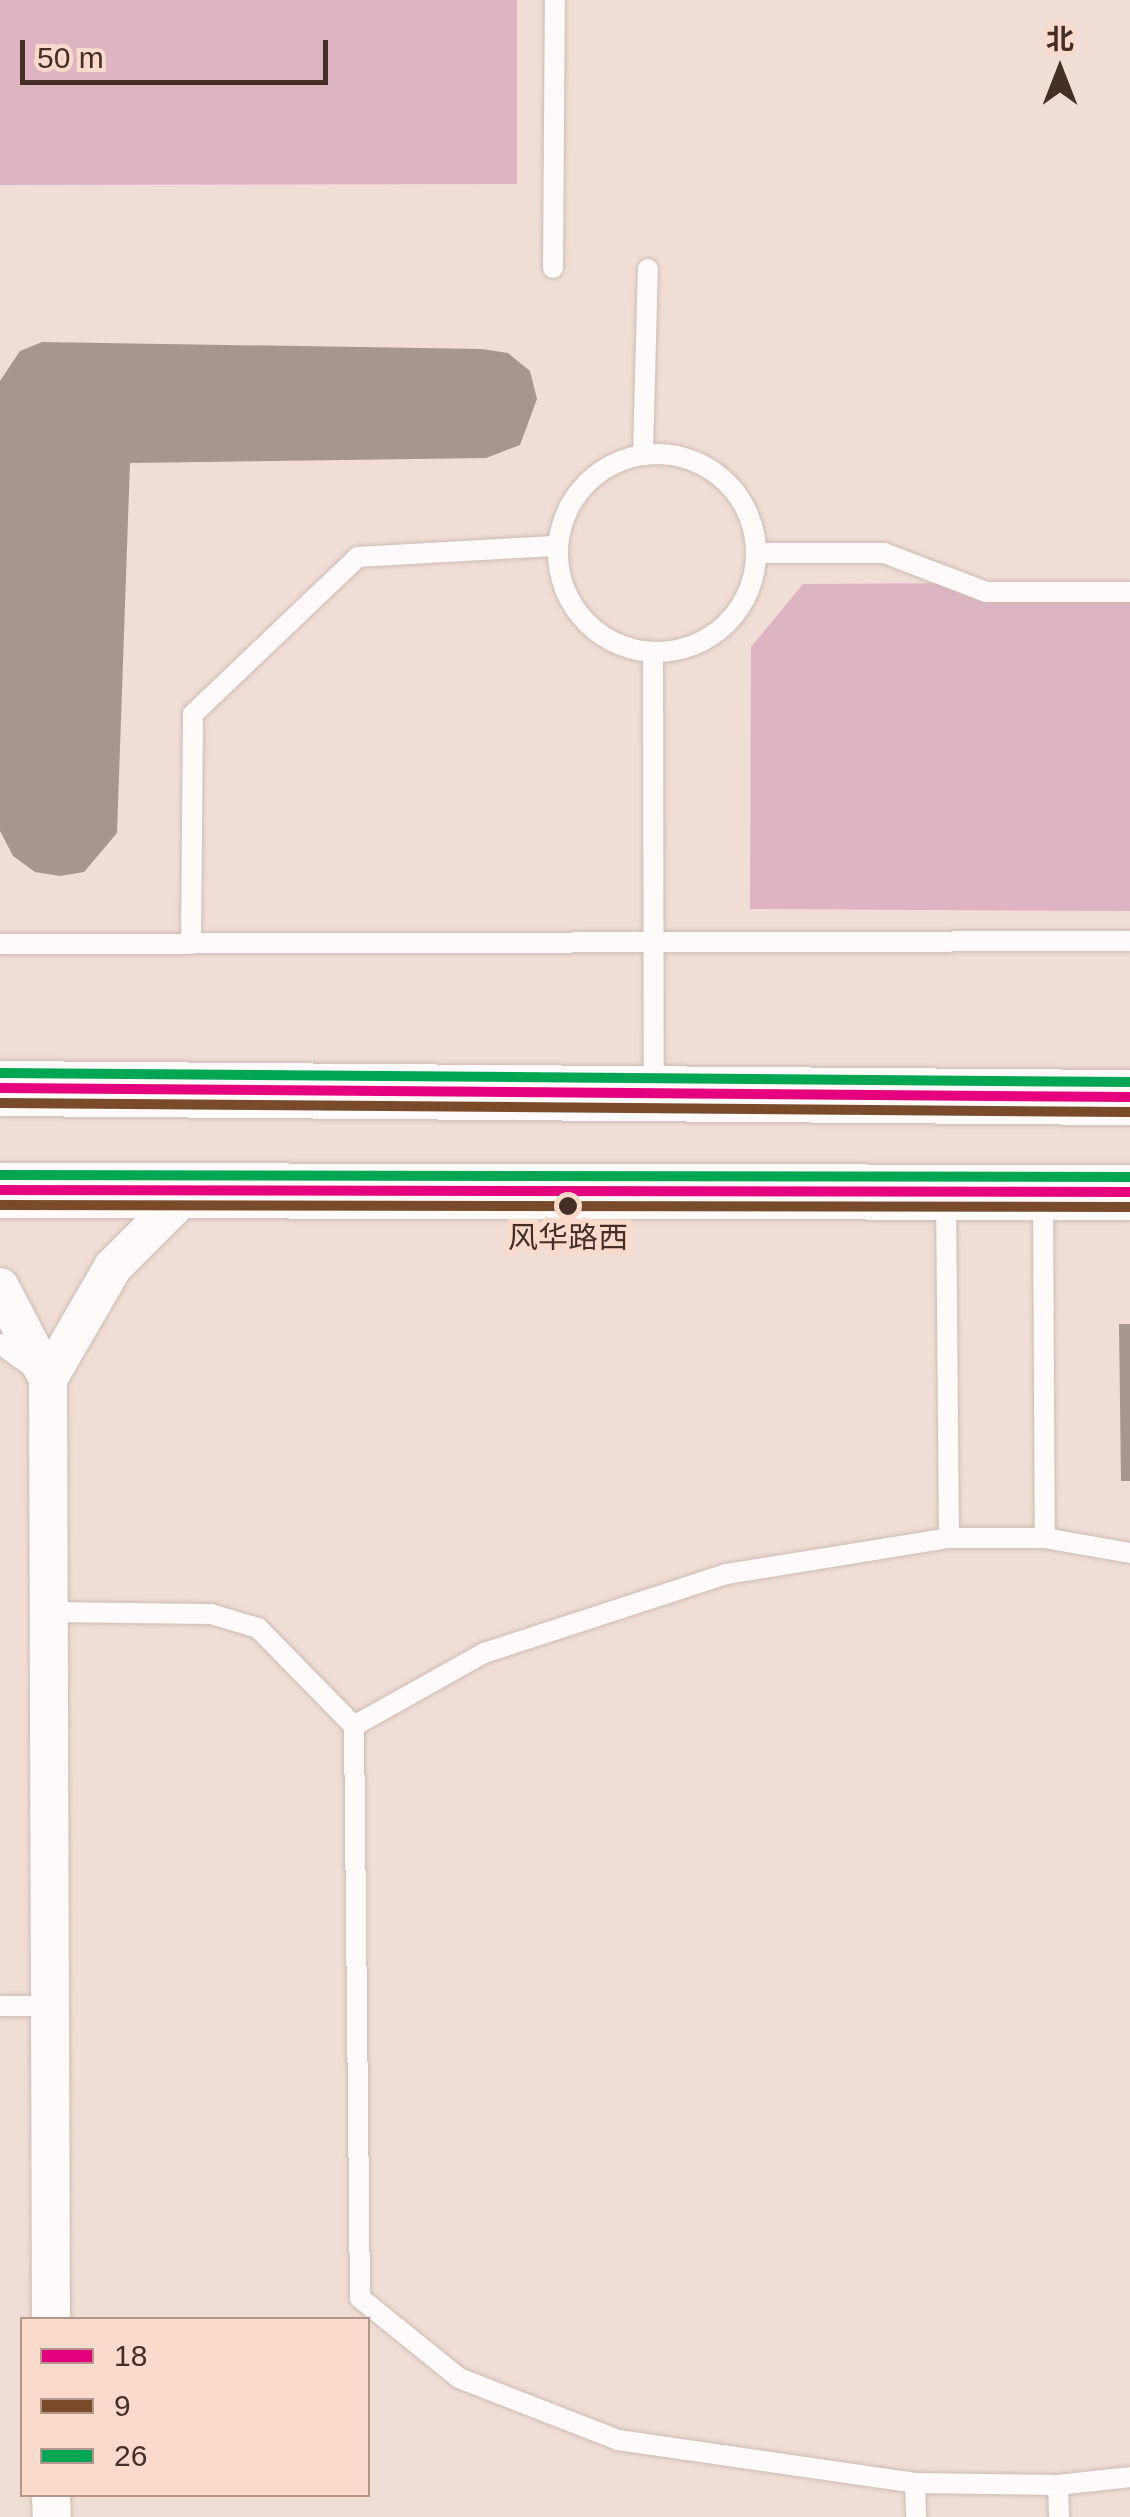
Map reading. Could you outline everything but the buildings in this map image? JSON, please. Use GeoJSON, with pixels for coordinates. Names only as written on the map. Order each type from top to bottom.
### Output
{"type":"FeatureCollection","features":[{"type":"Feature","properties":{"kind":"main road"},"geometry":{"type":"LineString","coordinates":[[0,1088],[1130,1096]]}},
{"type":"Feature","properties":{"kind":"main road"},"geometry":{"type":"LineString","coordinates":[[0,1190],[1130,1192]]}},
{"type":"Feature","properties":{"kind":"street"},"geometry":{"type":"LineString","coordinates":[[48,1379],[113,1267],[190,1191]]}},
{"type":"Feature","properties":{"kind":"street"},"geometry":{"type":"LineString","coordinates":[[0,1287],[48,1379],[51,2317]]}},
{"type":"Feature","properties":{"kind":"lane"},"geometry":{"type":"LineString","coordinates":[[553,268],[555,0]]}},
{"type":"Feature","properties":{"kind":"lane"},"geometry":{"type":"LineString","coordinates":[[643,454],[648,269]]}},
{"type":"Feature","properties":{"kind":"lane"},"geometry":{"type":"LineString","coordinates":[[643,454],[677,455],[709,467],[735,490],[752,519],[758,553],[753,585],[714,635],[654,653],[622,647],[594,630],[572,607],[557,546],[564,514],[582,486],[610,465],[643,454]]}},
{"type":"Feature","properties":{"kind":"lane"},"geometry":{"type":"LineString","coordinates":[[191,944],[193,714],[358,556],[557,546]]}},
{"type":"Feature","properties":{"kind":"lane"},"geometry":{"type":"LineString","coordinates":[[758,553],[884,553],[986,592],[1130,592]]}},
{"type":"Feature","properties":{"kind":"lane"},"geometry":{"type":"LineString","coordinates":[[654,653],[654,1092]]}},
{"type":"Feature","properties":{"kind":"lane"},"geometry":{"type":"LineString","coordinates":[[0,944],[1130,941]]}},
{"type":"Feature","properties":{"kind":"lane"},"geometry":{"type":"LineString","coordinates":[[946,1192],[948,1538]]}},
{"type":"Feature","properties":{"kind":"lane"},"geometry":{"type":"LineString","coordinates":[[1043,1192],[1045,1538]]}},
{"type":"Feature","properties":{"kind":"lane"},"geometry":{"type":"LineString","coordinates":[[0,1344],[48,1379]]}},
{"type":"Feature","properties":{"kind":"lane"},"geometry":{"type":"LineString","coordinates":[[354,1726],[484,1653],[726,1574],[948,1538],[1045,1538],[1130,1553]]}},
{"type":"Feature","properties":{"kind":"lane"},"geometry":{"type":"LineString","coordinates":[[48,1612],[211,1614],[258,1628],[354,1726],[360,2298],[460,2378],[618,2440],[915,2484],[1058,2486],[1130,2478]]}},
{"type":"Feature","properties":{"kind":"lane"},"geometry":{"type":"LineString","coordinates":[[0,2006],[50,2006]]}},
{"type":"Feature","properties":{"kind":"lane"},"geometry":{"type":"LineString","coordinates":[[915,2484],[916,2517]]}},
{"type":"Feature","properties":{"kind":"lane"},"geometry":{"type":"LineString","coordinates":[[1058,2486],[1059,2517]]}},
{"type":"Feature","properties":{"kind":"shaded area"},"geometry":{"type":"Polygon","coordinates":[[[0,0],[517,0],[517,184],[0,185],[0,0]]]}},
{"type":"Feature","properties":{"kind":"shaded area"},"geometry":{"type":"Polygon","coordinates":[[[1130,582],[1130,911],[750,909],[751,647],[803,584],[1130,582]]]}},
{"type":"Feature","properties":{"kind":"transit line","name":"26"},"geometry":{"type":"LineString","coordinates":[[0,1073],[1130,1082]]}},
{"type":"Feature","properties":{"kind":"transit line","name":"18"},"geometry":{"type":"LineString","coordinates":[[0,1088],[1130,1097]]}},
{"type":"Feature","properties":{"kind":"transit line","name":"9"},"geometry":{"type":"LineString","coordinates":[[0,1103],[1130,1112]]}},
{"type":"Feature","properties":{"kind":"transit line","name":"26"},"geometry":{"type":"LineString","coordinates":[[0,1175],[1130,1177]]}},
{"type":"Feature","properties":{"kind":"transit line","name":"18"},"geometry":{"type":"LineString","coordinates":[[0,1190],[1130,1192]]}},
{"type":"Feature","properties":{"kind":"transit line","name":"9"},"geometry":{"type":"LineString","coordinates":[[0,1205],[1130,1207]]}},
{"type":"Feature","properties":{"kind":"place","name":"风华路西"},"geometry":{"type":"Point","coordinates":[568,1206]}}]}
